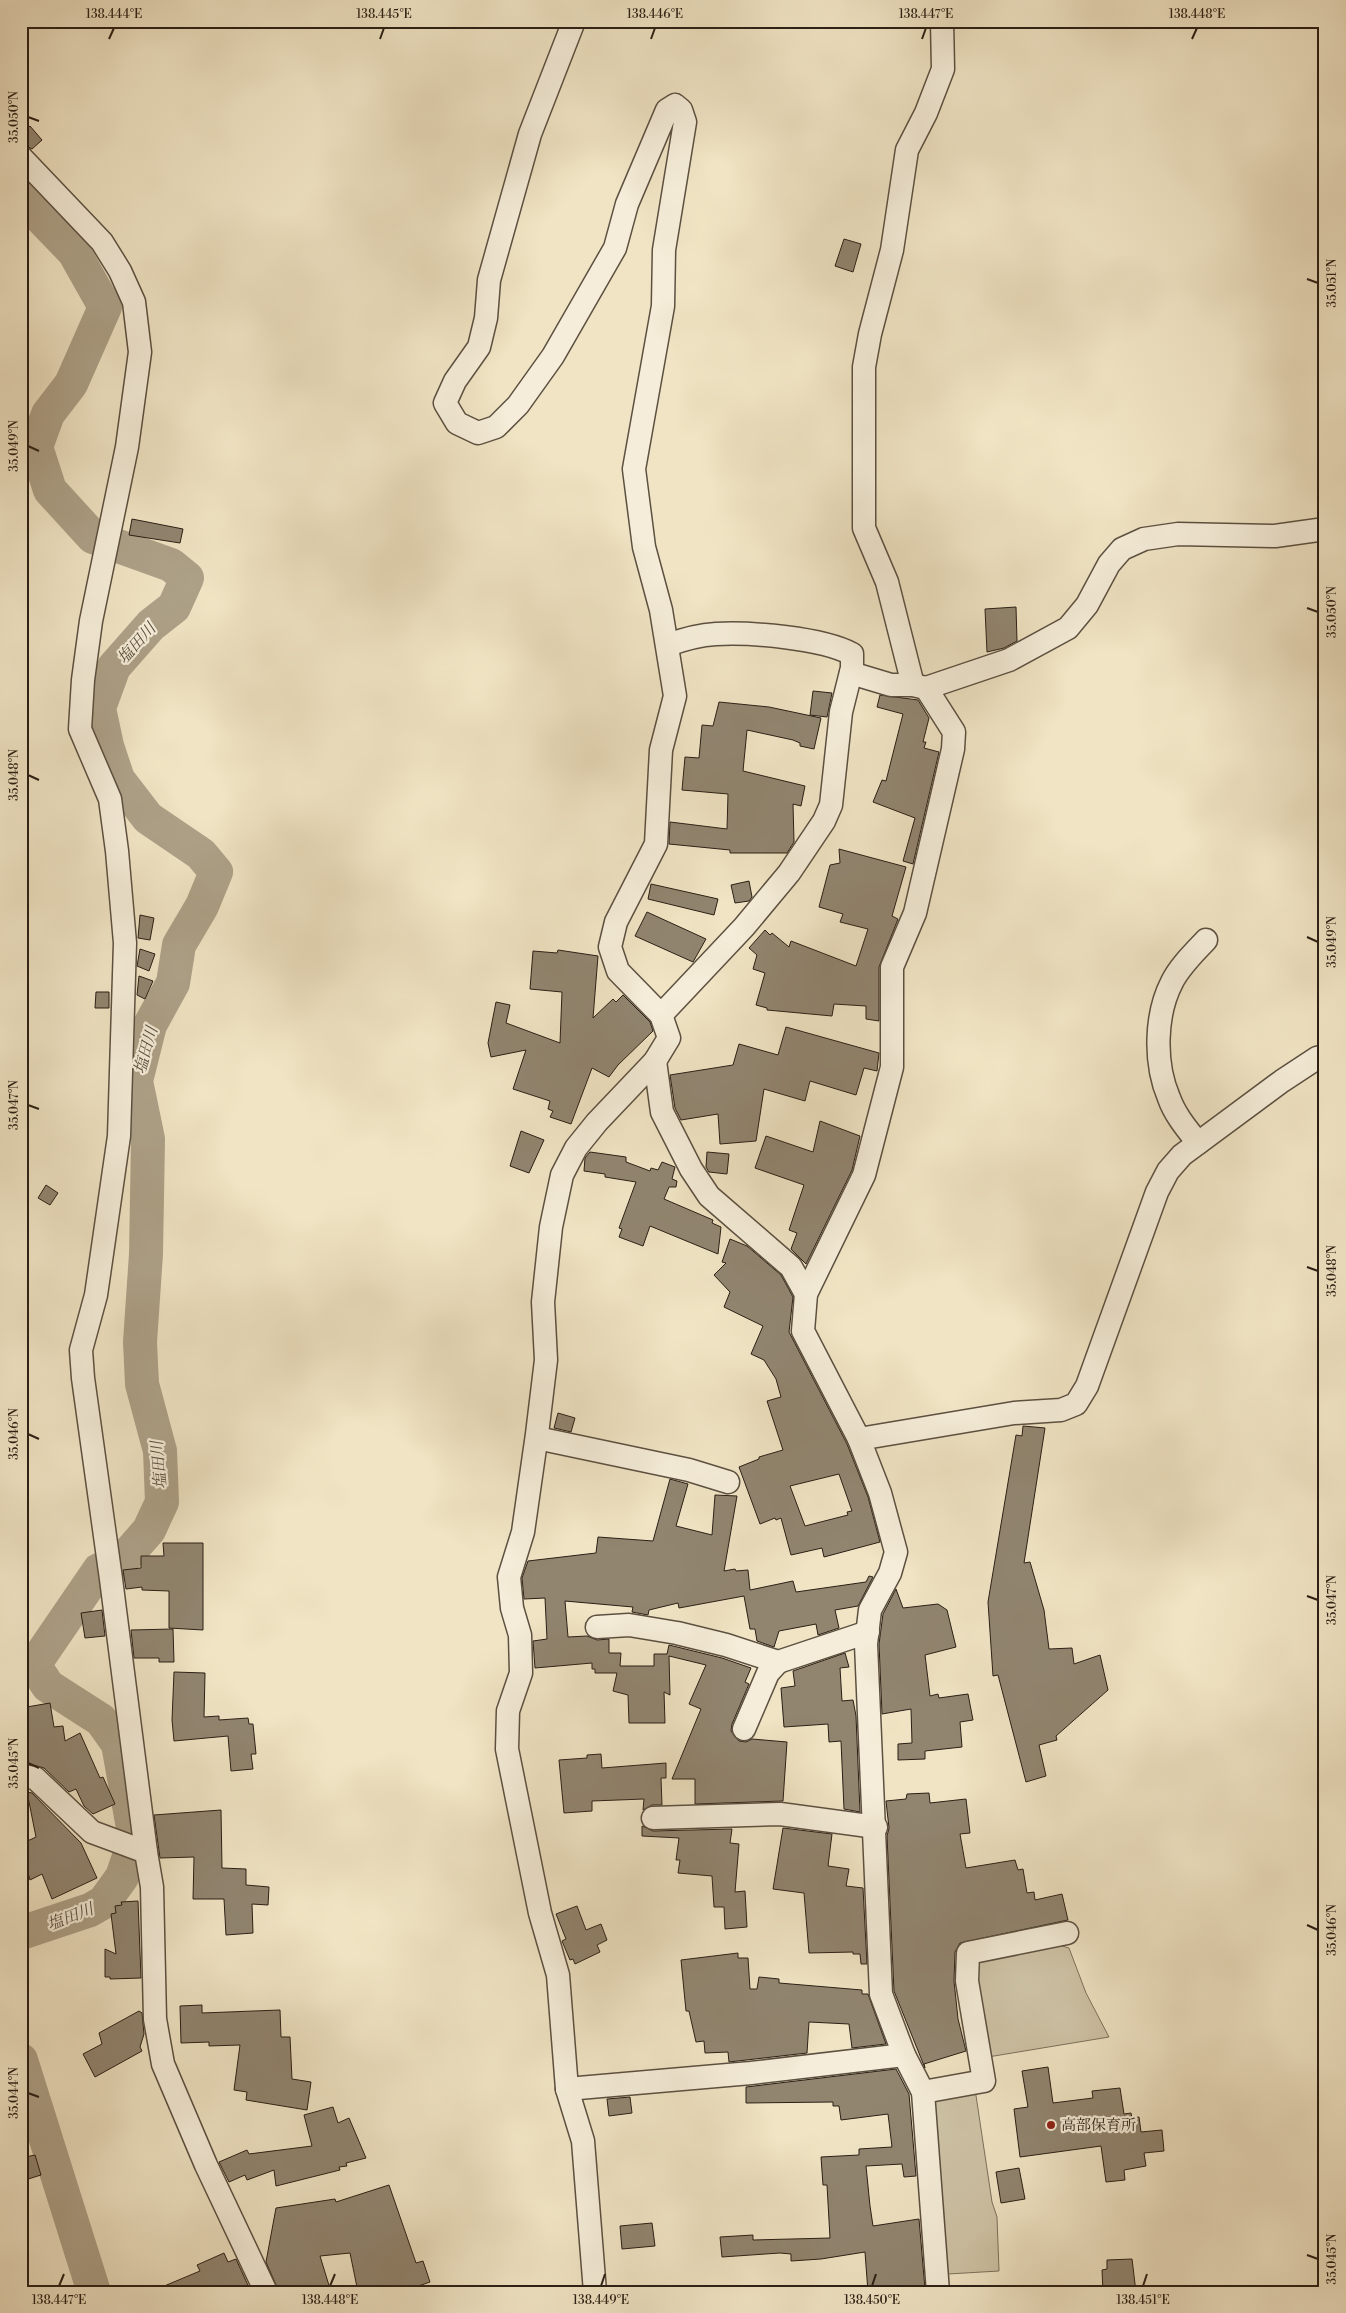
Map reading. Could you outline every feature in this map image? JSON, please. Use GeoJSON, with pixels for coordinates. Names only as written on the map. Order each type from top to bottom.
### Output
{"type":"FeatureCollection","features":[{"type":"Feature","properties":{"kind":"street"},"geometry":{"type":"LineString","coordinates":[[574,21],[530,134],[489,280],[486,318],[479,347],[455,381],[445,403],[457,423],[478,433],[496,427],[518,405],[553,356],[615,248],[627,204],[667,110],[675,105],[681,110],[685,122],[664,250],[663,306],[634,469],[644,547],[661,610],[675,696],[661,750],[656,844],[616,922],[610,947],[618,971],[661,1015],[669,1038],[654,1061],[586,1135],[576,1148],[562,1175],[551,1227],[544,1293],[546,1360],[537,1438],[523,1532],[509,1578],[512,1608],[520,1635],[521,1673],[508,1711],[508,1749],[540,1913],[558,1975],[567,2089],[583,2141],[595,2292]]}},
{"type":"Feature","properties":{"kind":"street"},"geometry":{"type":"LineString","coordinates":[[938,2292],[923,2092],[904,2055],[881,1994],[876,1827],[866,1644],[870,1610],[890,1573],[896,1552],[880,1493],[859,1439],[804,1330],[806,1294],[864,1174],[892,1067],[892,967],[915,913],[954,748],[954,732],[920,686],[887,582],[864,528],[864,367],[870,334],[892,250],[907,150],[926,113],[944,69],[942,21]]}},
{"type":"Feature","properties":{"kind":"street"},"geometry":{"type":"LineString","coordinates":[[21,157],[102,242],[120,271],[134,302],[140,352],[127,447],[91,621],[83,680],[80,729],[110,799],[125,943],[119,1136],[96,1295],[81,1350],[83,1378],[152,1887],[155,2018],[163,2064],[206,2165],[266,2292]]}},
{"type":"Feature","properties":{"kind":"street"},"geometry":{"type":"LineString","coordinates":[[851,673],[891,685],[920,686],[1008,660],[1068,628],[1087,605],[1109,564],[1122,549],[1144,539],[1178,534],[1275,536],[1325,529]]}},
{"type":"Feature","properties":{"kind":"street"},"geometry":{"type":"LineString","coordinates":[[661,1015],[744,927],[789,872],[824,821],[831,805],[841,712],[851,673],[852,654],[842,648],[781,637],[716,634],[687,638],[668,646]]}},
{"type":"Feature","properties":{"kind":"street"},"geometry":{"type":"LineString","coordinates":[[1198,1143],[1168,1098],[1159,1058],[1159,1031],[1165,1001],[1172,982],[1183,966],[1206,940]]}},
{"type":"Feature","properties":{"kind":"street"},"geometry":{"type":"LineString","coordinates":[[859,1439],[1014,1413],[1061,1410],[1076,1404],[1087,1386],[1157,1192],[1168,1171],[1182,1155],[1282,1081],[1317,1058],[1325,1056]]}},
{"type":"Feature","properties":{"kind":"street"},"geometry":{"type":"LineString","coordinates":[[654,1061],[662,1112],[691,1169],[709,1196],[791,1267],[806,1294]]}},
{"type":"Feature","properties":{"kind":"street"},"geometry":{"type":"LineString","coordinates":[[537,1438],[689,1470],[728,1482]]}},
{"type":"Feature","properties":{"kind":"street"},"geometry":{"type":"LineString","coordinates":[[597,1626],[629,1625],[677,1633],[726,1645],[778,1662]]}},
{"type":"Feature","properties":{"kind":"street"},"geometry":{"type":"LineString","coordinates":[[744,1729],[768,1673],[778,1662],[868,1632]]}},
{"type":"Feature","properties":{"kind":"street"},"geometry":{"type":"LineString","coordinates":[[21,1776],[34,1778],[92,1832],[146,1852]]}},
{"type":"Feature","properties":{"kind":"street"},"geometry":{"type":"LineString","coordinates":[[653,1818],[780,1814],[876,1827]]}},
{"type":"Feature","properties":{"kind":"street"},"geometry":{"type":"LineString","coordinates":[[923,2092],[984,2081],[967,1981],[968,1953],[1067,1933]]}},
{"type":"Feature","properties":{"kind":"street"},"geometry":{"type":"LineString","coordinates":[[567,2089],[751,2073],[904,2055]]}},
{"type":"Feature","properties":{"kind":"shaded area"},"geometry":{"type":"Polygon","coordinates":[[[1052,1943],[1069,1948],[1086,1993],[1109,2037],[988,2057],[978,2014],[976,1959],[1052,1943]]]}},
{"type":"Feature","properties":{"kind":"shaded area"},"geometry":{"type":"Polygon","coordinates":[[[975,2089],[992,2202],[997,2217],[999,2271],[948,2274],[934,2101],[975,2089]]]}},
{"type":"Feature","properties":{"kind":"building"},"geometry":{"type":"Polygon","coordinates":[[[30,126],[42,140],[32,149],[21,143],[21,134],[30,126]]]}},
{"type":"Feature","properties":{"kind":"building"},"geometry":{"type":"Polygon","coordinates":[[[844,239],[861,244],[853,272],[835,266],[844,239]]]}},
{"type":"Feature","properties":{"kind":"building"},"geometry":{"type":"Polygon","coordinates":[[[132,519],[183,529],[180,543],[129,535],[132,519]]]}},
{"type":"Feature","properties":{"kind":"building"},"geometry":{"type":"Polygon","coordinates":[[[1016,607],[1017,641],[1004,648],[987,652],[985,609],[1016,607]]]}},
{"type":"Feature","properties":{"kind":"building"},"geometry":{"type":"Polygon","coordinates":[[[813,691],[832,693],[827,717],[810,715],[813,691]]]}},
{"type":"Feature","properties":{"kind":"building"},"geometry":{"type":"Polygon","coordinates":[[[880,695],[918,700],[929,718],[923,742],[926,742],[924,748],[939,752],[913,864],[903,861],[915,818],[873,802],[882,780],[886,781],[903,714],[877,707],[880,695]]]}},
{"type":"Feature","properties":{"kind":"building"},"geometry":{"type":"Polygon","coordinates":[[[719,702],[769,707],[821,718],[814,749],[800,746],[800,743],[793,740],[747,730],[743,771],[805,786],[801,806],[793,804],[794,842],[787,853],[730,853],[730,850],[669,844],[670,822],[727,829],[728,794],[682,790],[685,757],[699,758],[702,725],[713,726],[719,702]]]}},
{"type":"Feature","properties":{"kind":"building"},"geometry":{"type":"Polygon","coordinates":[[[839,849],[906,867],[892,916],[898,919],[879,967],[879,1021],[866,1019],[866,1006],[834,1004],[832,1016],[767,1010],[767,1008],[756,1005],[765,973],[753,969],[757,955],[749,948],[765,930],[770,935],[772,933],[789,947],[791,941],[856,966],[868,929],[840,922],[843,914],[819,907],[830,865],[840,863],[839,849]]]}},
{"type":"Feature","properties":{"kind":"building"},"geometry":{"type":"Polygon","coordinates":[[[749,881],[752,897],[749,901],[735,903],[731,885],[749,881]]]}},
{"type":"Feature","properties":{"kind":"building"},"geometry":{"type":"Polygon","coordinates":[[[651,884],[718,899],[714,915],[648,899],[651,884]]]}},
{"type":"Feature","properties":{"kind":"building"},"geometry":{"type":"Polygon","coordinates":[[[647,912],[706,939],[693,962],[635,936],[647,912]]]}},
{"type":"Feature","properties":{"kind":"building"},"geometry":{"type":"Polygon","coordinates":[[[140,915],[154,918],[150,940],[138,938],[140,915]]]}},
{"type":"Feature","properties":{"kind":"building"},"geometry":{"type":"Polygon","coordinates":[[[140,949],[155,954],[149,971],[137,966],[140,949]]]}},
{"type":"Feature","properties":{"kind":"building"},"geometry":{"type":"Polygon","coordinates":[[[558,950],[598,956],[593,1018],[613,999],[616,1002],[623,995],[650,1022],[653,1031],[618,1065],[609,1077],[592,1068],[571,1124],[550,1117],[553,1111],[548,1109],[550,1101],[513,1089],[526,1050],[491,1057],[488,1043],[496,1002],[510,1005],[506,1023],[560,1043],[562,992],[530,989],[533,951],[557,953],[558,950]]]}},
{"type":"Feature","properties":{"kind":"building"},"geometry":{"type":"Polygon","coordinates":[[[139,976],[153,981],[145,999],[137,995],[139,976]]]}},
{"type":"Feature","properties":{"kind":"building"},"geometry":{"type":"Polygon","coordinates":[[[96,992],[109,992],[109,1008],[95,1008],[96,992]]]}},
{"type":"Feature","properties":{"kind":"building"},"geometry":{"type":"Polygon","coordinates":[[[786,1027],[879,1053],[877,1071],[864,1068],[856,1095],[810,1081],[805,1101],[764,1089],[756,1141],[720,1144],[718,1114],[681,1120],[675,1108],[670,1075],[733,1065],[739,1044],[778,1055],[786,1027]]]}},
{"type":"Feature","properties":{"kind":"building"},"geometry":{"type":"Polygon","coordinates":[[[820,1121],[860,1136],[852,1170],[806,1264],[791,1249],[797,1233],[789,1230],[804,1185],[755,1168],[766,1136],[813,1152],[820,1121]]]}},
{"type":"Feature","properties":{"kind":"building"},"geometry":{"type":"Polygon","coordinates":[[[521,1131],[544,1140],[529,1173],[510,1166],[521,1131]]]}},
{"type":"Feature","properties":{"kind":"building"},"geometry":{"type":"Polygon","coordinates":[[[590,1152],[626,1157],[626,1162],[650,1171],[651,1168],[658,1170],[662,1162],[675,1167],[672,1179],[677,1181],[676,1187],[669,1187],[664,1199],[713,1220],[712,1223],[721,1227],[718,1254],[650,1226],[643,1246],[619,1237],[622,1229],[619,1228],[636,1182],[605,1177],[605,1174],[584,1171],[585,1158],[590,1152]]]}},
{"type":"Feature","properties":{"kind":"building"},"geometry":{"type":"Polygon","coordinates":[[[707,1152],[729,1154],[727,1174],[709,1172],[706,1167],[707,1152]]]}},
{"type":"Feature","properties":{"kind":"building"},"geometry":{"type":"Polygon","coordinates":[[[46,1185],[58,1193],[50,1205],[38,1198],[46,1185]]]}},
{"type":"Feature","properties":{"kind":"building"},"geometry":{"type":"Polygon","coordinates":[[[730,1239],[747,1246],[781,1275],[793,1297],[789,1332],[847,1444],[868,1497],[880,1542],[824,1557],[822,1548],[791,1555],[781,1518],[776,1520],[775,1518],[760,1524],[739,1467],[759,1459],[759,1457],[783,1450],[767,1401],[781,1397],[776,1379],[764,1360],[751,1354],[763,1326],[724,1307],[730,1292],[714,1275],[726,1263],[722,1262],[730,1239]],[[839,1474],[790,1486],[805,1526],[848,1515],[847,1512],[852,1511],[839,1474]]]}},
{"type":"Feature","properties":{"kind":"building"},"geometry":{"type":"Polygon","coordinates":[[[558,1413],[575,1418],[571,1432],[554,1428],[558,1413]]]}},
{"type":"Feature","properties":{"kind":"building"},"geometry":{"type":"Polygon","coordinates":[[[1023,1426],[1045,1428],[1024,1563],[1030,1562],[1044,1610],[1049,1649],[1072,1648],[1074,1664],[1100,1655],[1108,1690],[1056,1736],[1057,1740],[1039,1745],[1046,1776],[1026,1782],[998,1675],[993,1676],[988,1602],[1016,1435],[1022,1436],[1023,1426]]]}},
{"type":"Feature","properties":{"kind":"building"},"geometry":{"type":"Polygon","coordinates":[[[670,1479],[688,1484],[676,1526],[712,1535],[715,1495],[737,1496],[724,1571],[735,1569],[736,1571],[748,1570],[750,1590],[793,1581],[796,1592],[866,1582],[869,1576],[873,1577],[858,1606],[835,1610],[839,1628],[818,1635],[816,1624],[779,1631],[774,1647],[757,1641],[755,1629],[750,1629],[744,1596],[679,1608],[678,1603],[649,1610],[648,1615],[632,1612],[633,1607],[565,1601],[568,1637],[587,1636],[597,1640],[609,1639],[609,1653],[621,1653],[620,1666],[654,1666],[654,1654],[667,1654],[669,1645],[722,1658],[751,1668],[745,1682],[749,1684],[732,1724],[731,1731],[739,1741],[746,1742],[752,1739],[787,1742],[783,1801],[695,1804],[695,1779],[672,1779],[701,1709],[689,1704],[706,1665],[669,1656],[670,1695],[664,1692],[665,1723],[629,1723],[628,1695],[613,1691],[617,1673],[595,1673],[595,1669],[592,1669],[592,1663],[535,1668],[533,1641],[547,1639],[545,1598],[524,1599],[522,1578],[528,1561],[596,1553],[598,1537],[653,1541],[670,1479]]]}},
{"type":"Feature","properties":{"kind":"building"},"geometry":{"type":"Polygon","coordinates":[[[163,1543],[203,1543],[203,1630],[169,1628],[169,1591],[142,1590],[142,1587],[126,1589],[123,1570],[141,1568],[141,1556],[164,1556],[163,1543]]]}},
{"type":"Feature","properties":{"kind":"building"},"geometry":{"type":"Polygon","coordinates":[[[896,1589],[903,1608],[938,1604],[947,1610],[956,1647],[925,1655],[930,1696],[938,1694],[939,1698],[968,1694],[973,1720],[960,1722],[962,1747],[925,1751],[925,1759],[898,1760],[898,1744],[912,1743],[911,1709],[882,1714],[879,1644],[883,1614],[896,1589]]]}},
{"type":"Feature","properties":{"kind":"building"},"geometry":{"type":"Polygon","coordinates":[[[102,1610],[105,1636],[85,1638],[81,1613],[102,1610]]]}},
{"type":"Feature","properties":{"kind":"building"},"geometry":{"type":"Polygon","coordinates":[[[173,1629],[174,1662],[159,1662],[159,1658],[134,1658],[131,1630],[173,1629]]]}},
{"type":"Feature","properties":{"kind":"building"},"geometry":{"type":"Polygon","coordinates":[[[845,1653],[849,1667],[840,1668],[842,1701],[853,1700],[856,1716],[860,1812],[844,1809],[841,1741],[829,1742],[828,1724],[784,1727],[781,1688],[795,1686],[793,1671],[845,1653]]]}},
{"type":"Feature","properties":{"kind":"building"},"geometry":{"type":"Polygon","coordinates":[[[174,1672],[205,1673],[204,1717],[219,1716],[219,1720],[248,1718],[249,1724],[253,1724],[256,1754],[251,1754],[253,1769],[231,1771],[228,1736],[174,1741],[172,1720],[174,1672]]]}},
{"type":"Feature","properties":{"kind":"building"},"geometry":{"type":"Polygon","coordinates":[[[50,1703],[54,1727],[63,1726],[65,1741],[80,1733],[100,1778],[103,1777],[115,1804],[93,1814],[84,1806],[76,1789],[69,1792],[44,1768],[26,1763],[21,1758],[21,1708],[50,1703]]]}},
{"type":"Feature","properties":{"kind":"building"},"geometry":{"type":"Polygon","coordinates":[[[601,1754],[602,1768],[666,1763],[666,1778],[661,1778],[662,1805],[652,1805],[643,1810],[644,1799],[592,1801],[592,1811],[564,1813],[559,1760],[587,1758],[587,1755],[601,1754]]]}},
{"type":"Feature","properties":{"kind":"building"},"geometry":{"type":"Polygon","coordinates":[[[27,1792],[32,1793],[81,1843],[97,1878],[52,1899],[42,1874],[30,1880],[28,1873],[21,1876],[21,1844],[36,1837],[27,1792]]]}},
{"type":"Feature","properties":{"kind":"building"},"geometry":{"type":"Polygon","coordinates":[[[929,1793],[930,1803],[966,1799],[970,1833],[960,1834],[966,1868],[1015,1860],[1018,1870],[1023,1869],[1027,1893],[1034,1892],[1035,1900],[1062,1894],[1068,1920],[960,1943],[955,1952],[954,1981],[958,2019],[966,2051],[924,2064],[925,2068],[894,1991],[887,1836],[889,1828],[886,1801],[906,1799],[907,1794],[929,1793]]]}},
{"type":"Feature","properties":{"kind":"building"},"geometry":{"type":"Polygon","coordinates":[[[221,1810],[222,1868],[246,1869],[246,1885],[269,1887],[268,1905],[252,1904],[253,1933],[226,1935],[224,1899],[193,1899],[194,1857],[160,1858],[154,1815],[221,1810]]]}},
{"type":"Feature","properties":{"kind":"building"},"geometry":{"type":"Polygon","coordinates":[[[642,1826],[653,1831],[732,1829],[730,1843],[739,1844],[735,1892],[745,1891],[747,1927],[725,1929],[724,1907],[714,1907],[712,1876],[678,1873],[680,1860],[676,1860],[679,1838],[642,1836],[642,1826]]]}},
{"type":"Feature","properties":{"kind":"building"},"geometry":{"type":"Polygon","coordinates":[[[783,1828],[832,1834],[828,1866],[849,1869],[846,1886],[863,1888],[867,1964],[861,1964],[860,1954],[853,1954],[853,1952],[809,1953],[804,1893],[773,1889],[783,1828]]]}},
{"type":"Feature","properties":{"kind":"building"},"geometry":{"type":"Polygon","coordinates":[[[138,1901],[141,1978],[110,1979],[110,1977],[105,1977],[105,1949],[116,1954],[111,1914],[116,1913],[115,1906],[122,1905],[121,1902],[138,1901]]]}},
{"type":"Feature","properties":{"kind":"building"},"geometry":{"type":"Polygon","coordinates":[[[577,1906],[586,1930],[601,1924],[607,1940],[597,1945],[600,1952],[575,1964],[573,1959],[570,1960],[562,1941],[566,1939],[556,1914],[577,1906]]]}},
{"type":"Feature","properties":{"kind":"building"},"geometry":{"type":"Polygon","coordinates":[[[738,1953],[738,1958],[748,1958],[750,1989],[757,1989],[759,1977],[779,1979],[779,1983],[862,1990],[862,1994],[868,1994],[886,2044],[852,2048],[849,2024],[809,2022],[807,2053],[729,2062],[728,2052],[705,2053],[704,2041],[696,2042],[689,2011],[686,2011],[681,1960],[738,1953]]]}},
{"type":"Feature","properties":{"kind":"building"},"geometry":{"type":"Polygon","coordinates":[[[202,2005],[202,2013],[280,2010],[281,2037],[290,2037],[292,2079],[311,2082],[307,2110],[246,2100],[247,2092],[234,2090],[240,2045],[209,2046],[209,2042],[181,2043],[180,2006],[202,2005]]]}},
{"type":"Feature","properties":{"kind":"building"},"geometry":{"type":"Polygon","coordinates":[[[139,2011],[142,2013],[144,2034],[140,2047],[142,2051],[95,2077],[83,2054],[102,2044],[99,2033],[139,2011]]]}},
{"type":"Feature","properties":{"kind":"building"},"geometry":{"type":"Polygon","coordinates":[[[1048,2067],[1053,2103],[1093,2098],[1092,2091],[1120,2088],[1124,2114],[1131,2113],[1132,2118],[1139,2117],[1141,2132],[1162,2130],[1164,2151],[1144,2153],[1146,2166],[1124,2170],[1125,2180],[1106,2182],[1101,2146],[1020,2157],[1014,2109],[1028,2107],[1022,2071],[1048,2067]]]}},
{"type":"Feature","properties":{"kind":"building"},"geometry":{"type":"Polygon","coordinates":[[[896,2069],[909,2094],[916,2176],[904,2177],[902,2164],[866,2166],[870,2206],[873,2226],[919,2219],[925,2289],[915,2290],[915,2292],[868,2292],[865,2252],[821,2259],[791,2261],[791,2254],[780,2253],[722,2257],[720,2237],[753,2235],[753,2240],[830,2238],[827,2185],[823,2185],[821,2157],[859,2155],[859,2149],[892,2147],[888,2114],[841,2120],[839,2106],[833,2106],[833,2102],[746,2103],[746,2087],[896,2069]]]}},
{"type":"Feature","properties":{"kind":"building"},"geometry":{"type":"Polygon","coordinates":[[[630,2097],[632,2113],[609,2116],[607,2099],[630,2097]]]}},
{"type":"Feature","properties":{"kind":"building"},"geometry":{"type":"Polygon","coordinates":[[[333,2107],[338,2123],[349,2118],[366,2158],[346,2163],[347,2166],[339,2167],[340,2170],[276,2186],[274,2170],[247,2180],[245,2175],[229,2182],[219,2162],[247,2150],[249,2154],[312,2146],[304,2115],[333,2107]]]}},
{"type":"Feature","properties":{"kind":"building"},"geometry":{"type":"Polygon","coordinates":[[[35,2155],[41,2175],[25,2180],[21,2158],[35,2155]]]}},
{"type":"Feature","properties":{"kind":"building"},"geometry":{"type":"Polygon","coordinates":[[[1019,2168],[1025,2199],[1001,2203],[996,2172],[1019,2168]]]}},
{"type":"Feature","properties":{"kind":"building"},"geometry":{"type":"Polygon","coordinates":[[[389,2185],[416,2263],[423,2261],[430,2282],[401,2292],[358,2292],[350,2253],[320,2256],[331,2292],[279,2292],[266,2262],[276,2208],[335,2199],[336,2202],[389,2185]]]}},
{"type":"Feature","properties":{"kind":"building"},"geometry":{"type":"Polygon","coordinates":[[[652,2223],[655,2246],[622,2249],[620,2226],[652,2223]]]}},
{"type":"Feature","properties":{"kind":"building"},"geometry":{"type":"Polygon","coordinates":[[[224,2253],[228,2262],[236,2259],[251,2292],[150,2292],[200,2271],[197,2265],[224,2253]]]}},
{"type":"Feature","properties":{"kind":"building"},"geometry":{"type":"Polygon","coordinates":[[[1132,2259],[1136,2292],[1103,2292],[1102,2270],[1107,2269],[1107,2260],[1132,2259]]]}},
{"type":"Feature","properties":{"kind":"waterway","name":"塩田川"},"geometry":{"type":"LineString","coordinates":[[21,197],[74,252],[105,307],[71,384],[48,414],[36,447],[50,490],[93,537],[171,565],[187,578],[174,607],[151,625],[114,667],[99,708],[107,746],[118,779],[148,818],[201,854],[216,872],[202,906],[179,945],[173,983],[150,1025],[136,1081],[148,1139],[146,1254],[140,1342],[142,1384],[160,1451],[162,1502],[149,1530],[121,1562],[99,1570],[34,1665],[48,1686],[101,1720],[118,1744],[135,1839],[122,1877],[104,1902],[90,1910],[21,1933]]}},
{"type":"Feature","properties":{"kind":"waterway","name":"塩田川"},"geometry":{"type":"LineString","coordinates":[[21,2060],[94,2292]]}},
{"type":"Feature","properties":{"kind":"place","name":"高部保育所"},"geometry":{"type":"Point","coordinates":[1051,2125]}}]}
